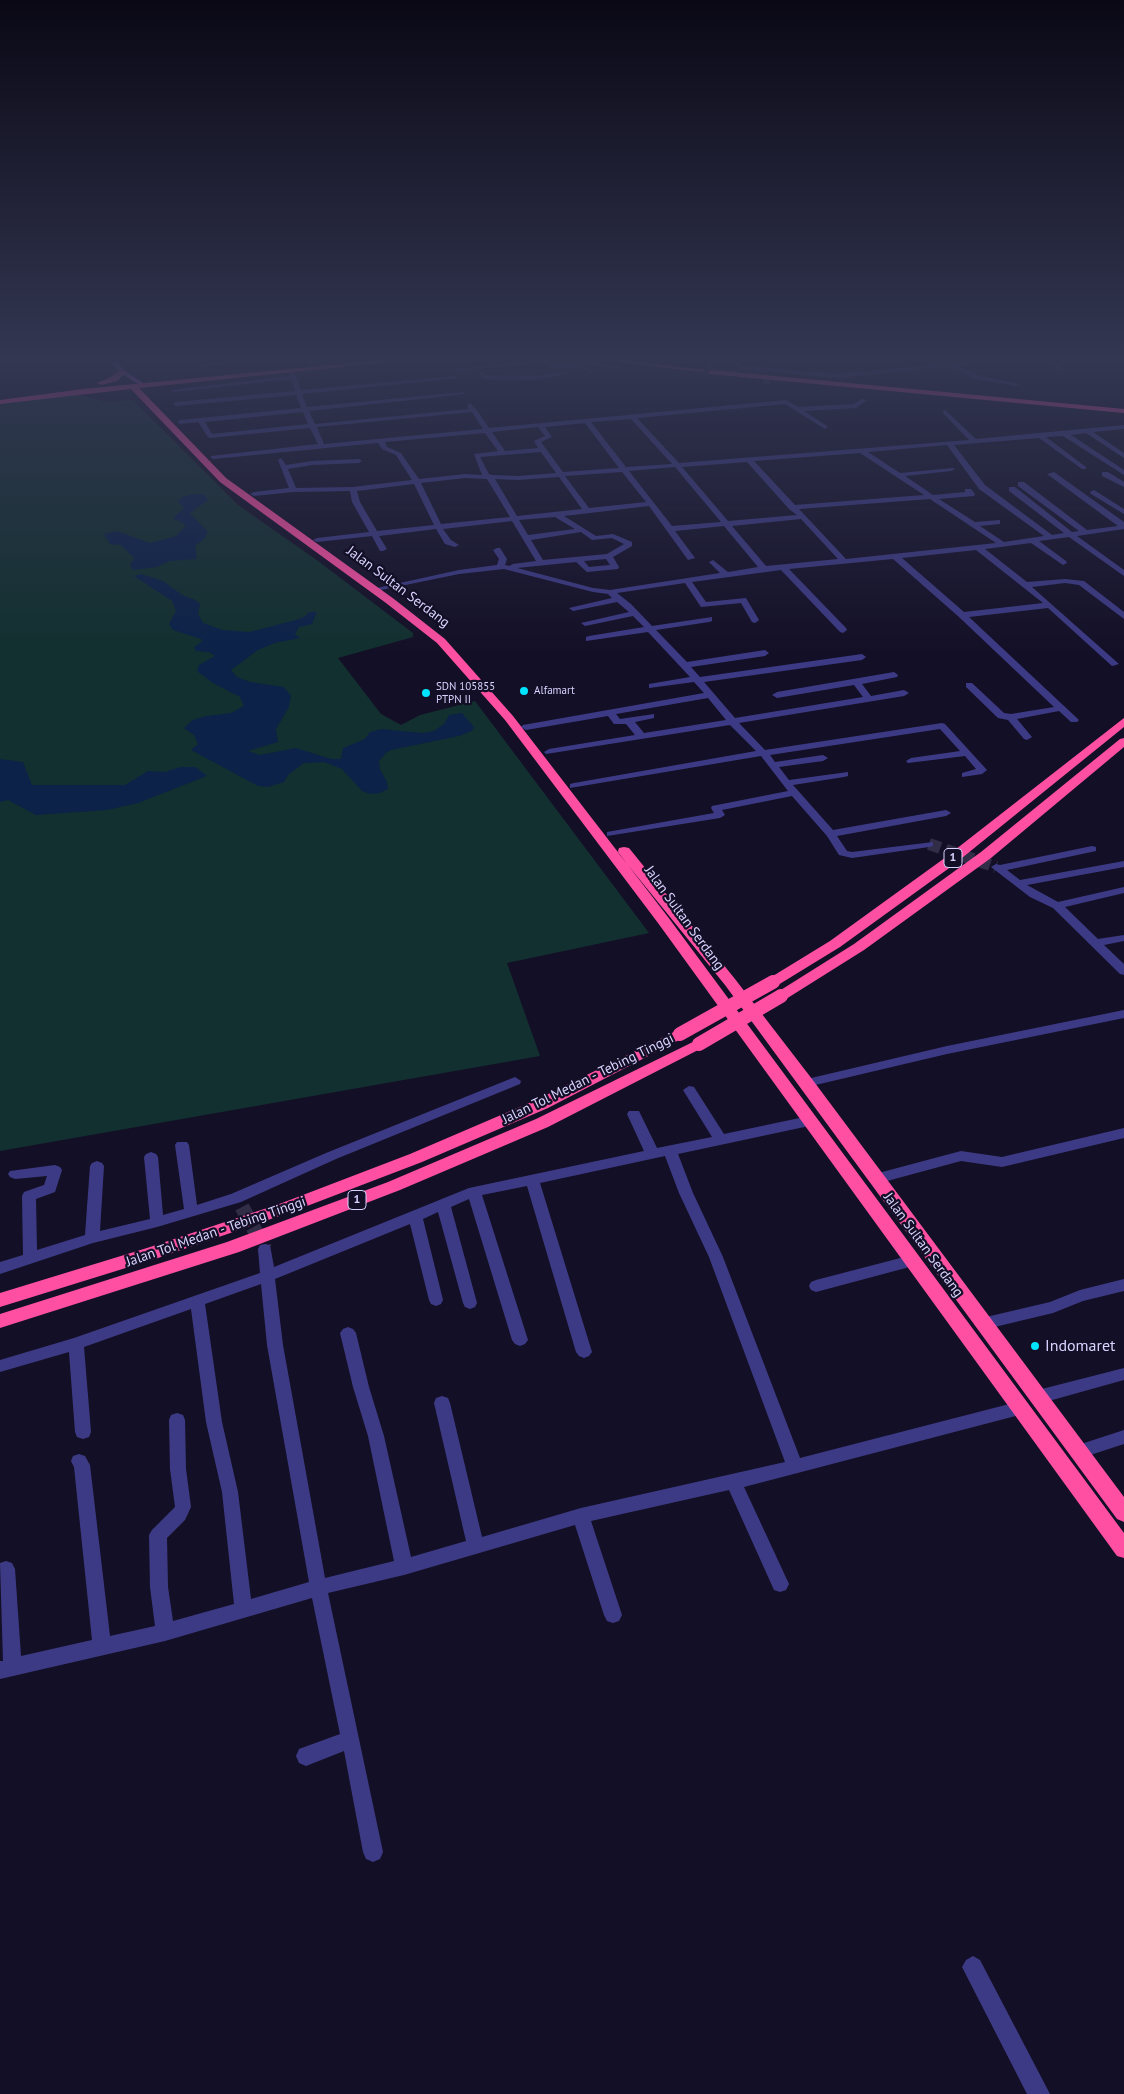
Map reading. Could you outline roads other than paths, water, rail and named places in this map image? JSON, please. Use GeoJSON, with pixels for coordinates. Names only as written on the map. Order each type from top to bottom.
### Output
{"type":"FeatureCollection","features":[{"type":"Feature","properties":{"kind":"highway","name":"Jalan Sultan Serdang"},"geometry":{"type":"LineString","coordinates":[[201,458],[222,480],[317,540],[430,623],[448,640],[549,752],[611,834],[809,1120],[1124,1549]]}},
{"type":"Feature","properties":{"kind":"highway","name":"Jalan Sultan Serdang"},"geometry":{"type":"LineString","coordinates":[[214,458],[250,496],[390,600],[441,641],[542,758],[670,918],[807,1084],[982,1324],[1124,1513]]}},
{"type":"Feature","properties":{"kind":"highway","name":"Jalan Tol Medan - Tebing Tinggi"},"geometry":{"type":"LineString","coordinates":[[0,1300],[152,1253],[288,1207],[416,1158],[542,1104],[680,1034],[773,982],[835,944],[947,863],[1124,721]]}},
{"type":"Feature","properties":{"kind":"highway","name":"Jalan Tol Medan - Tebing Tinggi"},"geometry":{"type":"LineString","coordinates":[[0,1321],[233,1247],[394,1186],[542,1123],[699,1044],[859,947],[986,855],[1124,741]]}},
{"type":"Feature","properties":{"kind":"street"},"geometry":{"type":"LineString","coordinates":[[280,458],[293,490]]}},
{"type":"Feature","properties":{"kind":"street"},"geometry":{"type":"LineString","coordinates":[[401,458],[416,481],[438,526],[448,542],[454,545]]}},
{"type":"Feature","properties":{"kind":"street"},"geometry":{"type":"LineString","coordinates":[[476,458],[540,563]]}},
{"type":"Feature","properties":{"kind":"street"},"geometry":{"type":"LineString","coordinates":[[548,458],[586,510]]}},
{"type":"Feature","properties":{"kind":"street"},"geometry":{"type":"LineString","coordinates":[[615,458],[691,558]]}},
{"type":"Feature","properties":{"kind":"street"},"geometry":{"type":"LineString","coordinates":[[670,458],[724,524],[764,569]]}},
{"type":"Feature","properties":{"kind":"street"},"geometry":{"type":"LineString","coordinates":[[250,496],[293,490],[353,489],[416,481],[488,476],[518,478],[764,458]]}},
{"type":"Feature","properties":{"kind":"street"},"geometry":{"type":"LineString","coordinates":[[872,458],[930,498],[1002,544]]}},
{"type":"Feature","properties":{"kind":"street"},"geometry":{"type":"LineString","coordinates":[[960,458],[982,487],[1049,536]]}},
{"type":"Feature","properties":{"kind":"street"},"geometry":{"type":"LineString","coordinates":[[1070,458],[1084,468]]}},
{"type":"Feature","properties":{"kind":"street"},"geometry":{"type":"LineString","coordinates":[[1101,458],[1124,473]]}},
{"type":"Feature","properties":{"kind":"street"},"geometry":{"type":"LineString","coordinates":[[748,459],[845,562]]}},
{"type":"Feature","properties":{"kind":"street"},"geometry":{"type":"LineString","coordinates":[[284,467],[319,462],[359,461]]}},
{"type":"Feature","properties":{"kind":"street"},"geometry":{"type":"LineString","coordinates":[[898,475],[951,469]]}},
{"type":"Feature","properties":{"kind":"street"},"geometry":{"type":"LineString","coordinates":[[1051,474],[1124,526]]}},
{"type":"Feature","properties":{"kind":"street"},"geometry":{"type":"LineString","coordinates":[[1106,474],[1124,485]]}},
{"type":"Feature","properties":{"kind":"street"},"geometry":{"type":"LineString","coordinates":[[1021,484],[1085,532]]}},
{"type":"Feature","properties":{"kind":"street"},"geometry":{"type":"LineString","coordinates":[[353,489],[356,502],[382,549]]}},
{"type":"Feature","properties":{"kind":"street"},"geometry":{"type":"LineString","coordinates":[[1012,489],[1068,534],[1124,574]]}},
{"type":"Feature","properties":{"kind":"street"},"geometry":{"type":"LineString","coordinates":[[792,507],[971,494],[968,491]]}},
{"type":"Feature","properties":{"kind":"street"},"geometry":{"type":"LineString","coordinates":[[1094,492],[1124,512]]}},
{"type":"Feature","properties":{"kind":"street"},"geometry":{"type":"LineString","coordinates":[[317,540],[373,532],[651,504]]}},
{"type":"Feature","properties":{"kind":"street"},"geometry":{"type":"LineString","coordinates":[[381,588],[459,572],[608,556],[623,549],[629,543],[613,536],[595,538],[555,513]]}},
{"type":"Feature","properties":{"kind":"street"},"geometry":{"type":"LineString","coordinates":[[669,529],[802,517]]}},
{"type":"Feature","properties":{"kind":"street"},"geometry":{"type":"LineString","coordinates":[[972,525],[997,522]]}},
{"type":"Feature","properties":{"kind":"street"},"geometry":{"type":"LineString","coordinates":[[502,567],[593,590],[610,592],[764,569],[978,548],[1124,526]]}},
{"type":"Feature","properties":{"kind":"street"},"geometry":{"type":"LineString","coordinates":[[526,538],[581,530]]}},
{"type":"Feature","properties":{"kind":"street"},"geometry":{"type":"LineString","coordinates":[[1031,539],[1063,564]]}},
{"type":"Feature","properties":{"kind":"street"},"geometry":{"type":"LineString","coordinates":[[978,548],[1050,606],[1115,664]]}},
{"type":"Feature","properties":{"kind":"street"},"geometry":{"type":"LineString","coordinates":[[497,550],[503,560],[502,567]]}},
{"type":"Feature","properties":{"kind":"street"},"geometry":{"type":"LineString","coordinates":[[578,559],[588,570],[615,567],[608,556]]}},
{"type":"Feature","properties":{"kind":"street"},"geometry":{"type":"LineString","coordinates":[[896,557],[962,615],[1074,720]]}},
{"type":"Feature","properties":{"kind":"street"},"geometry":{"type":"LineString","coordinates":[[713,562],[725,574]]}},
{"type":"Feature","properties":{"kind":"street"},"geometry":{"type":"LineString","coordinates":[[784,568],[843,630]]}},
{"type":"Feature","properties":{"kind":"street"},"geometry":{"type":"LineString","coordinates":[[687,580],[704,604],[743,600],[755,620]]}},
{"type":"Feature","properties":{"kind":"street"},"geometry":{"type":"LineString","coordinates":[[1025,585],[1065,581],[1081,583],[1124,616]]}},
{"type":"Feature","properties":{"kind":"street"},"geometry":{"type":"LineString","coordinates":[[610,592],[685,665],[733,722],[763,753],[786,784],[831,834],[843,853],[848,855],[929,844]]}},
{"type":"Feature","properties":{"kind":"street"},"geometry":{"type":"LineString","coordinates":[[573,608],[618,599]]}},
{"type":"Feature","properties":{"kind":"street"},"geometry":{"type":"LineString","coordinates":[[962,615],[1050,606]]}},
{"type":"Feature","properties":{"kind":"street"},"geometry":{"type":"LineString","coordinates":[[585,623],[634,614]]}},
{"type":"Feature","properties":{"kind":"street"},"geometry":{"type":"LineString","coordinates":[[589,639],[709,619]]}},
{"type":"Feature","properties":{"kind":"street"},"geometry":{"type":"LineString","coordinates":[[685,665],[765,653]]}},
{"type":"Feature","properties":{"kind":"street"},"geometry":{"type":"LineString","coordinates":[[652,686],[862,657]]}},
{"type":"Feature","properties":{"kind":"street"},"geometry":{"type":"LineString","coordinates":[[777,695],[894,675]]}},
{"type":"Feature","properties":{"kind":"street"},"geometry":{"type":"LineString","coordinates":[[856,682],[869,699]]}},
{"type":"Feature","properties":{"kind":"street"},"geometry":{"type":"LineString","coordinates":[[969,685],[1001,716],[1011,717],[1062,708]]}},
{"type":"Feature","properties":{"kind":"street"},"geometry":{"type":"LineString","coordinates":[[549,752],[640,735],[733,722],[904,693]]}},
{"type":"Feature","properties":{"kind":"street"},"geometry":{"type":"LineString","coordinates":[[526,727],[710,695]]}},
{"type":"Feature","properties":{"kind":"street"},"geometry":{"type":"LineString","coordinates":[[610,712],[617,722],[651,716]]}},
{"type":"Feature","properties":{"kind":"street"},"geometry":{"type":"LineString","coordinates":[[1011,717],[1028,737]]}},
{"type":"Feature","properties":{"kind":"street"},"geometry":{"type":"LineString","coordinates":[[629,721],[640,735]]}},
{"type":"Feature","properties":{"kind":"street"},"geometry":{"type":"LineString","coordinates":[[574,786],[763,753],[942,726],[982,770],[966,775]]}},
{"type":"Feature","properties":{"kind":"street"},"geometry":{"type":"LineString","coordinates":[[911,761],[967,754]]}},
{"type":"Feature","properties":{"kind":"street"},"geometry":{"type":"LineString","coordinates":[[773,766],[823,758]]}},
{"type":"Feature","properties":{"kind":"street"},"geometry":{"type":"LineString","coordinates":[[786,784],[844,774]]}},
{"type":"Feature","properties":{"kind":"street"},"geometry":{"type":"LineString","coordinates":[[611,834],[720,815],[716,808],[793,792]]}},
{"type":"Feature","properties":{"kind":"street"},"geometry":{"type":"LineString","coordinates":[[831,834],[946,813]]}},
{"type":"Feature","properties":{"kind":"street"},"geometry":{"type":"LineString","coordinates":[[1092,849],[998,867],[1034,896],[1057,906],[1124,971]]}},
{"type":"Feature","properties":{"kind":"street"},"geometry":{"type":"LineString","coordinates":[[1020,883],[1124,864]]}},
{"type":"Feature","properties":{"kind":"street"},"geometry":{"type":"LineString","coordinates":[[1057,906],[1124,890]]}},
{"type":"Feature","properties":{"kind":"street"},"geometry":{"type":"LineString","coordinates":[[1096,943],[1124,938]]}},
{"type":"Feature","properties":{"kind":"street"},"geometry":{"type":"LineString","coordinates":[[807,1084],[947,1050],[1124,1014]]}},
{"type":"Feature","properties":{"kind":"street"},"geometry":{"type":"LineString","coordinates":[[0,1268],[92,1238],[158,1222],[191,1211],[239,1203],[331,1156],[515,1081]]}},
{"type":"Feature","properties":{"kind":"street"},"geometry":{"type":"LineString","coordinates":[[689,1090],[721,1140]]}},
{"type":"Feature","properties":{"kind":"street"},"geometry":{"type":"LineString","coordinates":[[634,1114],[653,1155]]}},
{"type":"Feature","properties":{"kind":"street"},"geometry":{"type":"LineString","coordinates":[[0,1366],[76,1344],[267,1276],[474,1192],[809,1120]]}},
{"type":"Feature","properties":{"kind":"street"},"geometry":{"type":"LineString","coordinates":[[876,1179],[960,1156],[1002,1162],[1124,1133]]}},
{"type":"Feature","properties":{"kind":"street"},"geometry":{"type":"LineString","coordinates":[[182,1145],[191,1211]]}},
{"type":"Feature","properties":{"kind":"street"},"geometry":{"type":"LineString","coordinates":[[670,1151],[686,1194],[729,1292],[795,1465]]}},
{"type":"Feature","properties":{"kind":"street"},"geometry":{"type":"LineString","coordinates":[[151,1157],[158,1222]]}},
{"type":"Feature","properties":{"kind":"street"},"geometry":{"type":"LineString","coordinates":[[92,1238],[97,1166]]}},
{"type":"Feature","properties":{"kind":"street"},"geometry":{"type":"LineString","coordinates":[[15,1174],[55,1170],[50,1188],[29,1196],[30,1257]]}},
{"type":"Feature","properties":{"kind":"street"},"geometry":{"type":"LineString","coordinates":[[532,1180],[584,1352]]}},
{"type":"Feature","properties":{"kind":"street"},"geometry":{"type":"LineString","coordinates":[[474,1192],[520,1340]]}},
{"type":"Feature","properties":{"kind":"street"},"geometry":{"type":"LineString","coordinates":[[443,1204],[470,1303]]}},
{"type":"Feature","properties":{"kind":"street"},"geometry":{"type":"LineString","coordinates":[[416,1216],[436,1300]]}},
{"type":"Feature","properties":{"kind":"street"},"geometry":{"type":"LineString","coordinates":[[265,1249],[283,1390],[333,1663],[373,1852]]}},
{"type":"Feature","properties":{"kind":"street"},"geometry":{"type":"LineString","coordinates":[[816,1286],[912,1261]]}},
{"type":"Feature","properties":{"kind":"street"},"geometry":{"type":"LineString","coordinates":[[982,1324],[1053,1308],[1080,1296],[1124,1285]]}},
{"type":"Feature","properties":{"kind":"street"},"geometry":{"type":"LineString","coordinates":[[197,1301],[214,1422],[230,1492],[244,1609]]}},
{"type":"Feature","properties":{"kind":"street"},"geometry":{"type":"LineString","coordinates":[[348,1333],[361,1387],[376,1436],[404,1567]]}},
{"type":"Feature","properties":{"kind":"street"},"geometry":{"type":"LineString","coordinates":[[76,1344],[83,1432]]}},
{"type":"Feature","properties":{"kind":"street"},"geometry":{"type":"LineString","coordinates":[[1038,1397],[1124,1374]]}},
{"type":"Feature","properties":{"kind":"street"},"geometry":{"type":"LineString","coordinates":[[442,1403],[475,1545]]}},
{"type":"Feature","properties":{"kind":"street"},"geometry":{"type":"LineString","coordinates":[[6,1569],[6,1668],[165,1632],[320,1587],[404,1567],[581,1516],[734,1482],[1021,1408]]}},
{"type":"Feature","properties":{"kind":"street"},"geometry":{"type":"LineString","coordinates":[[165,1632],[159,1586],[158,1535],[179,1515],[183,1507],[178,1469],[177,1420]]}},
{"type":"Feature","properties":{"kind":"street"},"geometry":{"type":"LineString","coordinates":[[1078,1452],[1124,1437]]}},
{"type":"Feature","properties":{"kind":"street"},"geometry":{"type":"LineString","coordinates":[[79,1460],[82,1465],[102,1646]]}},
{"type":"Feature","properties":{"kind":"street"},"geometry":{"type":"LineString","coordinates":[[734,1482],[780,1584]]}},
{"type":"Feature","properties":{"kind":"street"},"geometry":{"type":"LineString","coordinates":[[581,1516],[613,1615]]}},
{"type":"Feature","properties":{"kind":"street"},"geometry":{"type":"LineString","coordinates":[[306,1756],[350,1739]]}},
{"type":"Feature","properties":{"kind":"street"},"geometry":{"type":"LineString","coordinates":[[973,1966],[1039,2094]]}},
{"type":"Feature","properties":{"kind":"water"},"geometry":{"type":"Polygon","coordinates":[[[204,494],[208,500],[190,513],[208,532],[204,539],[195,546],[197,559],[169,561],[157,567],[133,570],[130,565],[134,558],[121,545],[110,544],[104,534],[117,531],[150,543],[176,536],[186,525],[173,518],[184,508],[178,501],[182,497],[204,494]]]}},
{"type":"Feature","properties":{"kind":"water"},"geometry":{"type":"Polygon","coordinates":[[[141,574],[163,581],[182,595],[195,600],[200,604],[198,614],[203,623],[223,630],[249,632],[296,620],[306,616],[309,612],[317,612],[312,624],[299,627],[295,634],[300,638],[275,643],[258,650],[231,670],[237,677],[250,682],[284,687],[291,696],[289,707],[276,729],[278,742],[248,751],[260,755],[296,748],[331,759],[341,759],[343,748],[365,739],[370,732],[382,729],[423,733],[434,731],[444,724],[449,715],[462,713],[474,727],[472,731],[459,736],[391,750],[386,753],[379,761],[388,789],[380,793],[370,794],[362,791],[342,769],[324,762],[304,763],[289,774],[284,782],[268,787],[258,786],[191,750],[198,744],[194,735],[184,728],[193,720],[206,716],[231,713],[244,706],[240,697],[213,683],[197,671],[199,665],[215,656],[209,652],[196,651],[194,647],[202,642],[201,639],[173,630],[169,624],[176,611],[172,601],[134,576],[141,574]]]}},
{"type":"Feature","properties":{"kind":"water"},"geometry":{"type":"Polygon","coordinates":[[[0,759],[23,762],[32,785],[125,785],[148,771],[165,772],[180,767],[196,767],[207,776],[138,803],[107,810],[36,815],[8,800],[0,802],[0,759]]]}},
{"type":"Feature","properties":{"kind":"tunnel"},"geometry":{"type":"LineString","coordinates":[[929,844],[996,867]]}},
{"type":"Feature","properties":{"kind":"tunnel"},"geometry":{"type":"LineString","coordinates":[[242,1207],[265,1249]]}},
{"type":"Feature","properties":{"kind":"place","name":"Alfamart"},"geometry":{"type":"Point","coordinates":[524,691]}},
{"type":"Feature","properties":{"kind":"place","name":"SDN 105855 PTPN II"},"geometry":{"type":"Point","coordinates":[426,693]}},
{"type":"Feature","properties":{"kind":"place","name":"Indomaret"},"geometry":{"type":"Point","coordinates":[1035,1346]}}]}
